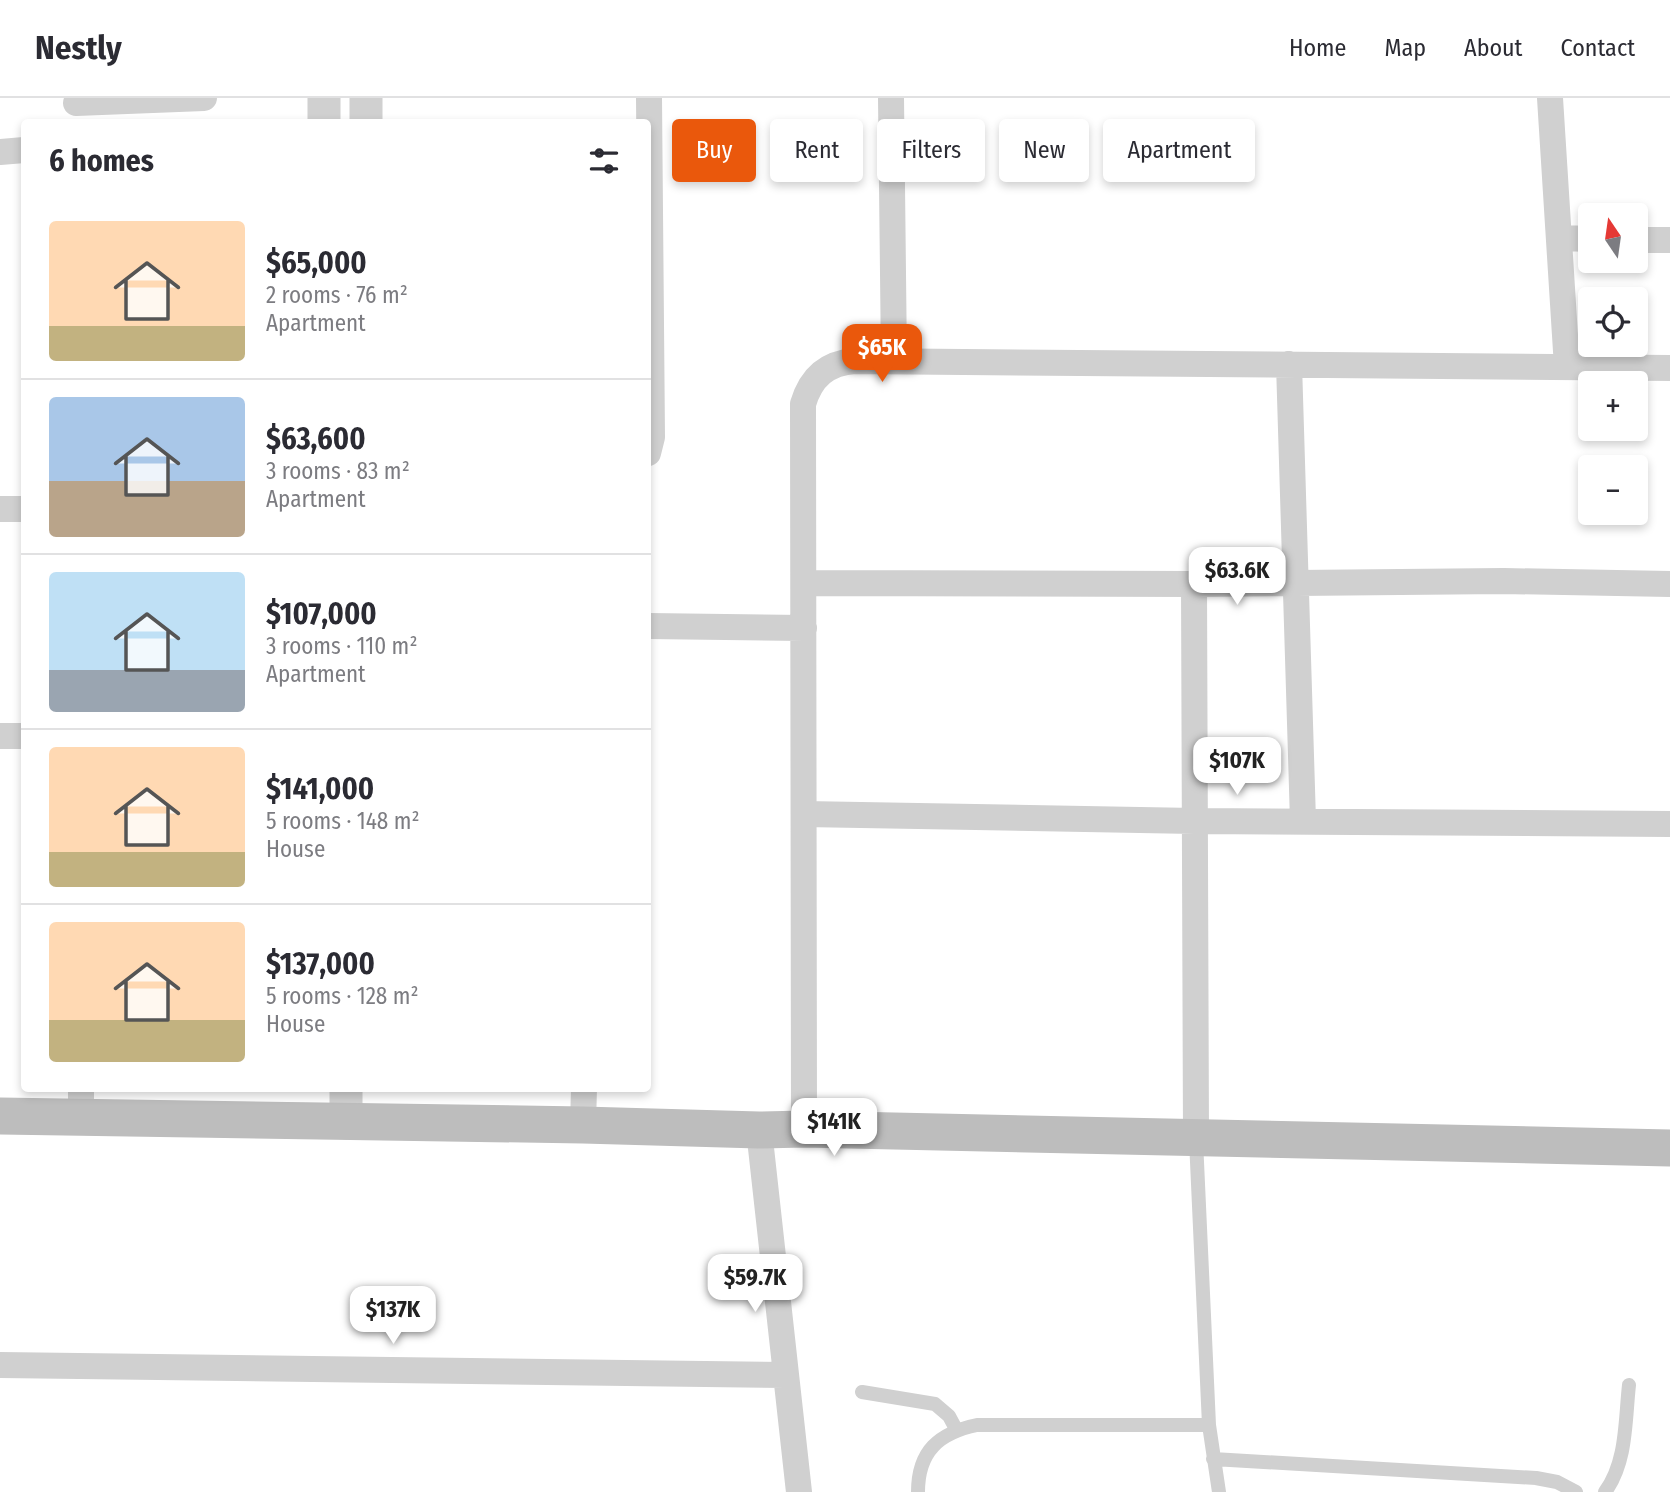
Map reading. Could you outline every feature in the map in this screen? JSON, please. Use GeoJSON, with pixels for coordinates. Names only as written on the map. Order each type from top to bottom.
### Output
{"type":"FeatureCollection","features":[{"type":"Feature","properties":{"kind":"main road"},"geometry":{"type":"LineString","coordinates":[[0,1116],[81,1103],[346,1106],[583,1125],[1670,1148]]}},
{"type":"Feature","properties":{"kind":"street"},"geometry":{"type":"LineString","coordinates":[[72,108],[204,98]]}},
{"type":"Feature","properties":{"kind":"street"},"geometry":{"type":"LineString","coordinates":[[324,98],[324,119]]}},
{"type":"Feature","properties":{"kind":"street"},"geometry":{"type":"LineString","coordinates":[[366,98],[366,119]]}},
{"type":"Feature","properties":{"kind":"street"},"geometry":{"type":"LineString","coordinates":[[649,98],[649,119]]}},
{"type":"Feature","properties":{"kind":"street"},"geometry":{"type":"LineString","coordinates":[[891,98],[894,361]]}},
{"type":"Feature","properties":{"kind":"street"},"geometry":{"type":"LineString","coordinates":[[1550,98],[1567,367]]}},
{"type":"Feature","properties":{"kind":"street"},"geometry":{"type":"LineString","coordinates":[[0,152],[21,150]]}},
{"type":"Feature","properties":{"kind":"street"},"geometry":{"type":"LineString","coordinates":[[1560,238],[1578,239]]}},
{"type":"Feature","properties":{"kind":"street"},"geometry":{"type":"LineString","coordinates":[[1648,240],[1670,240]]}},
{"type":"Feature","properties":{"kind":"street"},"geometry":{"type":"LineString","coordinates":[[651,324],[651,441]]}},
{"type":"Feature","properties":{"kind":"street"},"geometry":{"type":"LineString","coordinates":[[804,1129],[803,404],[807,390],[821,373],[840,362],[894,361],[1670,368]]}},
{"type":"Feature","properties":{"kind":"street"},"geometry":{"type":"LineString","coordinates":[[1289,364],[1303,821]]}},
{"type":"Feature","properties":{"kind":"street"},"geometry":{"type":"LineString","coordinates":[[0,509],[21,509]]}},
{"type":"Feature","properties":{"kind":"street"},"geometry":{"type":"LineString","coordinates":[[804,583],[1194,584],[1503,580],[1670,584]]}},
{"type":"Feature","properties":{"kind":"street"},"geometry":{"type":"LineString","coordinates":[[1194,584],[1196,1138]]}},
{"type":"Feature","properties":{"kind":"street"},"geometry":{"type":"LineString","coordinates":[[651,626],[804,628]]}},
{"type":"Feature","properties":{"kind":"street"},"geometry":{"type":"LineString","coordinates":[[0,736],[21,736]]}},
{"type":"Feature","properties":{"kind":"street"},"geometry":{"type":"LineString","coordinates":[[804,814],[1195,821],[1670,824]]}},
{"type":"Feature","properties":{"kind":"street"},"geometry":{"type":"LineString","coordinates":[[583,1125],[584,1092]]}},
{"type":"Feature","properties":{"kind":"street"},"geometry":{"type":"LineString","coordinates":[[759,1130],[799,1492]]}},
{"type":"Feature","properties":{"kind":"street"},"geometry":{"type":"LineString","coordinates":[[0,1365],[786,1375]]}},
{"type":"Feature","properties":{"kind":"lane"},"geometry":{"type":"LineString","coordinates":[[1196,1138],[1209,1425],[1219,1492]]}},
{"type":"Feature","properties":{"kind":"lane"},"geometry":{"type":"LineString","coordinates":[[1605,1492],[1621,1456],[1629,1385]]}},
{"type":"Feature","properties":{"kind":"lane"},"geometry":{"type":"LineString","coordinates":[[862,1392],[935,1404],[949,1416],[956,1429]]}},
{"type":"Feature","properties":{"kind":"lane"},"geometry":{"type":"LineString","coordinates":[[918,1492],[918,1476],[925,1457],[938,1440],[956,1429],[977,1425],[1209,1425]]}},
{"type":"Feature","properties":{"kind":"lane"},"geometry":{"type":"LineString","coordinates":[[1213,1459],[1536,1478],[1557,1482],[1576,1492]]}}]}
